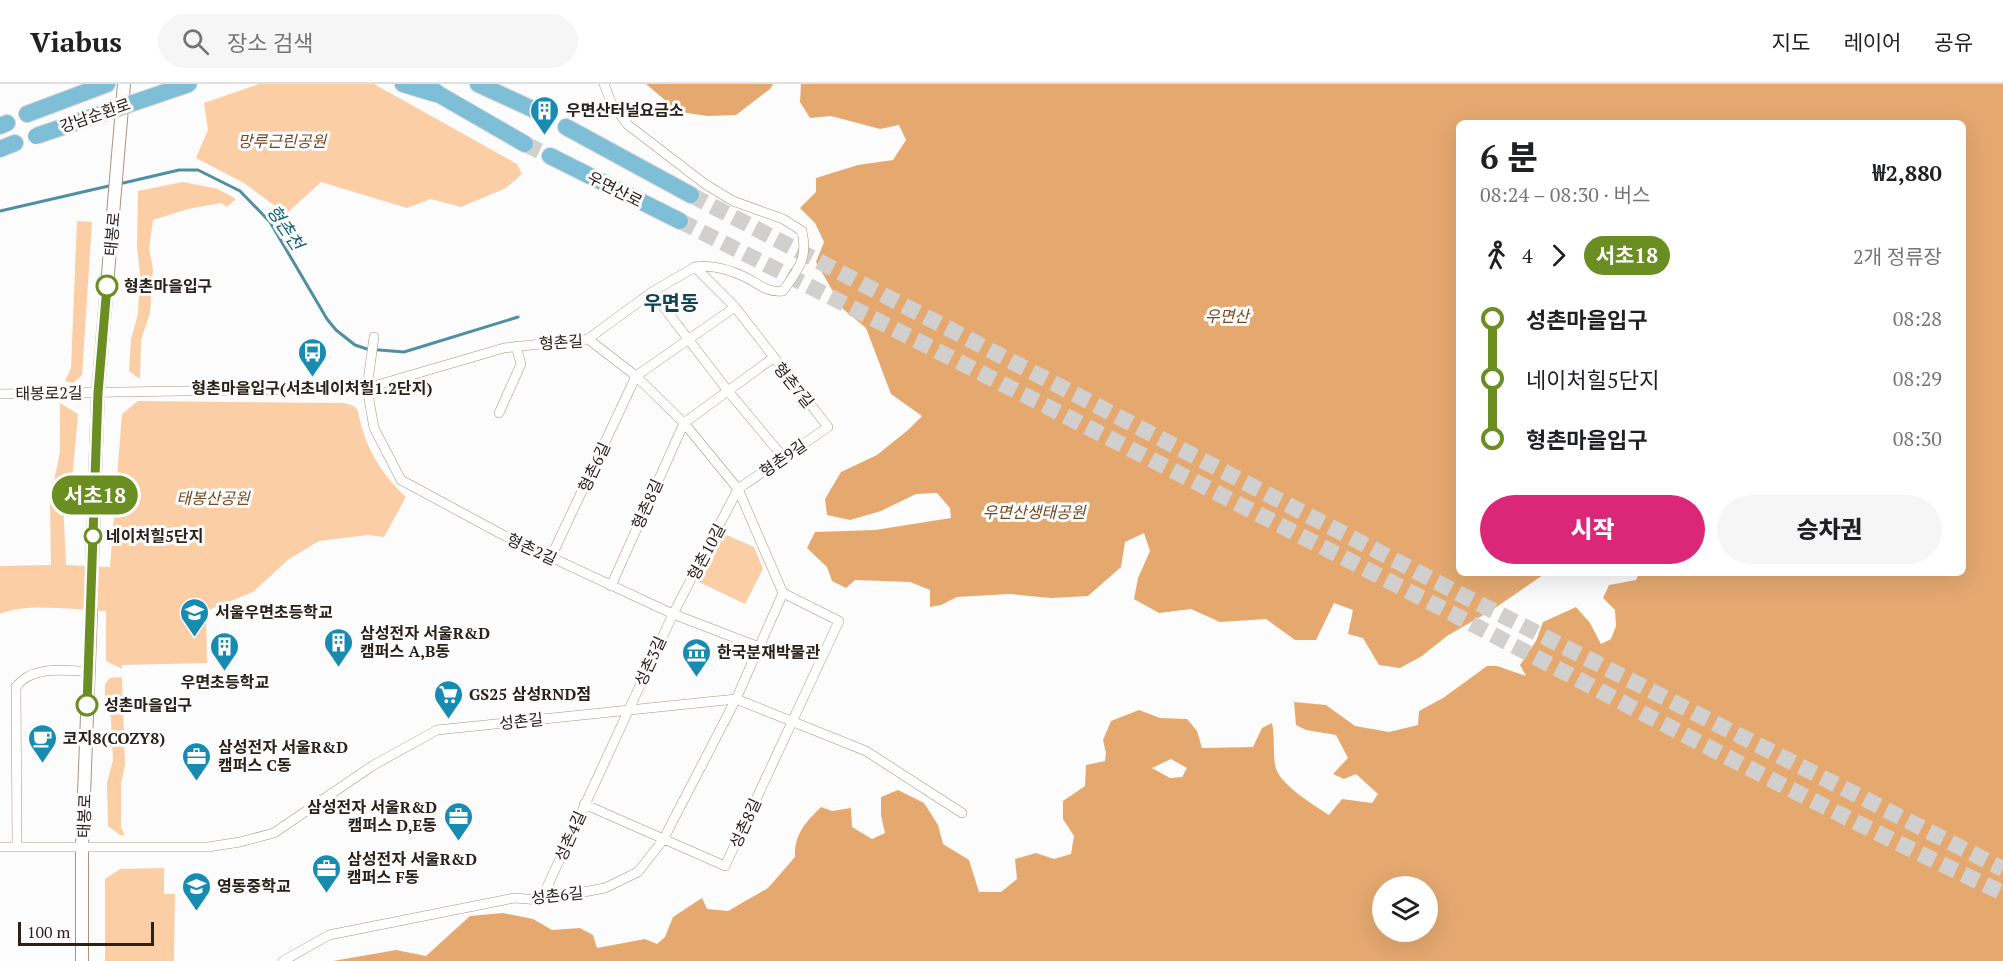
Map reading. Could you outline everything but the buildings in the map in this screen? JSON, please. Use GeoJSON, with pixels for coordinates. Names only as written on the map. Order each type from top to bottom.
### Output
{"type":"FeatureCollection","features":[{"type":"Feature","properties":{"kind":"highway","name":"강남순환로"},"geometry":{"type":"LineString","coordinates":[[27,114],[107,84]]}},
{"type":"Feature","properties":{"kind":"highway","name":"강남순환로"},"geometry":{"type":"LineString","coordinates":[[36,136],[189,84]]}},
{"type":"Feature","properties":{"kind":"highway"},"geometry":{"type":"LineString","coordinates":[[403,84],[440,95]]}},
{"type":"Feature","properties":{"kind":"highway"},"geometry":{"type":"LineString","coordinates":[[425,84],[525,144]]}},
{"type":"Feature","properties":{"kind":"highway"},"geometry":{"type":"LineString","coordinates":[[478,84],[541,113]]}},
{"type":"Feature","properties":{"kind":"highway","name":"우면산로"},"geometry":{"type":"LineString","coordinates":[[566,127],[691,195]]}},
{"type":"Feature","properties":{"kind":"highway","name":"우면산로"},"geometry":{"type":"LineString","coordinates":[[550,156],[680,221]]}},
{"type":"Feature","properties":{"kind":"street","name":"태봉로"},"geometry":{"type":"LineString","coordinates":[[92,565],[98,393],[124,84]]}},
{"type":"Feature","properties":{"kind":"street"},"geometry":{"type":"LineString","coordinates":[[588,339],[652,292],[695,267],[711,265],[743,276],[773,293],[783,291],[797,271],[806,249],[801,231],[783,219],[733,201],[705,184],[628,125],[610,102],[604,84]]}},
{"type":"Feature","properties":{"kind":"street"},"geometry":{"type":"LineString","coordinates":[[695,267],[735,307],[773,358]]}},
{"type":"Feature","properties":{"kind":"street"},"geometry":{"type":"LineString","coordinates":[[652,292],[783,458]]}},
{"type":"Feature","properties":{"kind":"street"},"geometry":{"type":"LineString","coordinates":[[636,376],[735,307]]}},
{"type":"Feature","properties":{"kind":"street","name":"형촌2길"},"geometry":{"type":"LineString","coordinates":[[374,337],[367,388],[374,428],[401,480],[503,535],[611,586],[673,614],[759,647]]}},
{"type":"Feature","properties":{"kind":"street","name":"형촌길"},"geometry":{"type":"LineString","coordinates":[[98,393],[367,388],[504,348],[588,339],[636,376],[684,423],[738,489],[783,593]]}},
{"type":"Feature","properties":{"kind":"street"},"geometry":{"type":"LineString","coordinates":[[499,412],[521,364],[516,346]]}},
{"type":"Feature","properties":{"kind":"street","name":"형촌7길"},"geometry":{"type":"LineString","coordinates":[[684,423],[773,358],[828,427]]}},
{"type":"Feature","properties":{"kind":"street","name":"형촌6길"},"geometry":{"type":"LineString","coordinates":[[551,557],[636,376]]}},
{"type":"Feature","properties":{"kind":"street","name":"태봉로2길"},"geometry":{"type":"LineString","coordinates":[[0,394],[98,393]]}},
{"type":"Feature","properties":{"kind":"street","name":"형촌8길"},"geometry":{"type":"LineString","coordinates":[[611,586],[684,423]]}},
{"type":"Feature","properties":{"kind":"street","name":"형촌9길"},"geometry":{"type":"LineString","coordinates":[[738,489],[828,427]]}},
{"type":"Feature","properties":{"kind":"street","name":"형촌10길"},"geometry":{"type":"LineString","coordinates":[[673,614],[738,489]]}},
{"type":"Feature","properties":{"kind":"street"},"geometry":{"type":"LineString","coordinates":[[736,699],[783,593],[839,621],[793,720]]}},
{"type":"Feature","properties":{"kind":"street","name":"태봉로"},"geometry":{"type":"LineString","coordinates":[[82,961],[82,847],[91,610]]}},
{"type":"Feature","properties":{"kind":"street","name":"성촌3길"},"geometry":{"type":"LineString","coordinates":[[628,709],[673,614]]}},
{"type":"Feature","properties":{"kind":"street"},"geometry":{"type":"LineString","coordinates":[[17,847],[16,687],[29,675],[40,672],[89,671]]}},
{"type":"Feature","properties":{"kind":"street","name":"성촌길"},"geometry":{"type":"LineString","coordinates":[[82,847],[208,847],[274,833],[372,766],[437,730],[736,699],[866,751],[962,813]]}},
{"type":"Feature","properties":{"kind":"street","name":"성촌6길"},"geometry":{"type":"LineString","coordinates":[[283,961],[329,935],[514,898],[541,900],[604,888],[638,872],[663,840],[736,699]]}},
{"type":"Feature","properties":{"kind":"street","name":"성촌4길"},"geometry":{"type":"LineString","coordinates":[[541,900],[628,709]]}},
{"type":"Feature","properties":{"kind":"street","name":"성촌8길"},"geometry":{"type":"LineString","coordinates":[[663,840],[725,866],[793,720]]}},
{"type":"Feature","properties":{"kind":"street","name":"성촌4길"},"geometry":{"type":"LineString","coordinates":[[584,804],[663,840]]}},
{"type":"Feature","properties":{"kind":"street"},"geometry":{"type":"LineString","coordinates":[[0,847],[82,847]]}},
{"type":"Feature","properties":{"kind":"green space","name":"망루근린공원"},"geometry":{"type":"Polygon","coordinates":[[[259,84],[374,84],[517,164],[522,174],[506,188],[461,207],[431,199],[407,208],[321,182],[286,214],[244,183],[196,158],[208,130],[204,103],[259,84]]]}},
{"type":"Feature","properties":{"kind":"green space"},"geometry":{"type":"Polygon","coordinates":[[[646,84],[773,84],[770,89],[736,115],[708,116],[679,112],[646,84]]]}},
{"type":"Feature","properties":{"kind":"green space","name":"우면산"},"geometry":{"type":"Polygon","coordinates":[[[801,84],[2003,84],[2003,961],[333,961],[396,950],[426,956],[470,916],[503,913],[533,919],[552,930],[580,928],[593,935],[597,948],[645,939],[657,944],[665,937],[673,917],[702,898],[707,909],[728,911],[768,888],[795,857],[799,835],[806,823],[821,807],[832,811],[851,808],[852,827],[872,839],[885,833],[881,815],[881,797],[898,790],[924,803],[938,825],[943,844],[969,860],[979,892],[1001,892],[1017,879],[1015,859],[1036,853],[1054,859],[1071,854],[1074,836],[1063,819],[1063,801],[1085,786],[1086,765],[1105,761],[1103,740],[1111,721],[1139,710],[1160,718],[1187,719],[1197,731],[1202,748],[1253,747],[1262,728],[1272,723],[1275,765],[1278,772],[1289,787],[1329,815],[1342,799],[1372,803],[1378,794],[1356,774],[1344,779],[1333,774],[1348,758],[1336,735],[1306,730],[1296,725],[1294,702],[1326,705],[1355,726],[1389,732],[1418,725],[1419,711],[1443,698],[1487,666],[1497,666],[1526,676],[1520,665],[1536,641],[1543,622],[1576,607],[1590,623],[1601,644],[1611,639],[1616,626],[1615,610],[1603,598],[1609,585],[1636,580],[1638,576],[1966,576],[1966,120],[1456,120],[1456,576],[1542,576],[1495,608],[1447,636],[1422,656],[1400,668],[1379,665],[1363,638],[1348,634],[1353,610],[1334,603],[1316,640],[1295,640],[1266,619],[1220,622],[1191,609],[1159,613],[1134,599],[1138,578],[1150,551],[1144,533],[1125,542],[1121,567],[1088,596],[1051,598],[1009,594],[957,597],[941,605],[930,607],[930,590],[910,582],[855,580],[846,588],[832,581],[827,567],[807,548],[815,532],[875,530],[951,518],[950,508],[937,493],[916,494],[881,511],[850,520],[827,515],[825,499],[841,472],[877,455],[922,416],[891,394],[866,328],[843,309],[816,262],[824,242],[815,223],[800,208],[816,192],[816,178],[858,165],[893,160],[906,140],[899,125],[880,129],[831,116],[810,118],[800,102],[801,84]],[[1171,759],[1152,768],[1170,778],[1182,777],[1187,768],[1171,759]]]}},
{"type":"Feature","properties":{"kind":"green space"},"geometry":{"type":"Polygon","coordinates":[[[183,182],[218,189],[236,199],[227,207],[221,203],[188,209],[153,220],[149,248],[153,269],[150,313],[141,340],[140,379],[129,371],[131,339],[138,314],[140,273],[137,247],[138,191],[183,182]]]}},
{"type":"Feature","properties":{"kind":"green space"},"geometry":{"type":"Polygon","coordinates":[[[77,221],[92,222],[82,375],[73,383],[65,381],[71,368],[77,221]]]}},
{"type":"Feature","properties":{"kind":"green space","name":"태봉산공원"},"geometry":{"type":"Polygon","coordinates":[[[138,401],[344,403],[354,406],[358,411],[364,435],[374,458],[388,478],[406,497],[384,537],[368,535],[319,541],[289,559],[253,592],[206,611],[207,663],[122,665],[122,669],[106,661],[106,611],[23,608],[0,614],[0,566],[51,565],[50,500],[60,452],[60,403],[78,414],[73,470],[63,501],[66,565],[110,567],[122,414],[138,401]]]}},
{"type":"Feature","properties":{"kind":"green space"},"geometry":{"type":"Polygon","coordinates":[[[722,533],[754,547],[763,569],[745,604],[697,581],[722,533]]]}},
{"type":"Feature","properties":{"kind":"green space"},"geometry":{"type":"Polygon","coordinates":[[[122,677],[125,764],[121,785],[121,828],[125,835],[120,835],[108,826],[107,783],[113,760],[111,719],[105,695],[105,684],[110,678],[122,677]]]}},
{"type":"Feature","properties":{"kind":"green space"},"geometry":{"type":"Polygon","coordinates":[[[164,868],[164,894],[175,894],[174,961],[105,961],[105,879],[120,869],[164,868]]]}},
{"type":"Feature","properties":{"kind":"waterway","name":"형촌천"},"geometry":{"type":"LineString","coordinates":[[119,184],[179,170],[198,170],[240,191],[270,222],[327,319],[336,330],[355,345],[367,349],[404,352],[518,317]]}},
{"type":"Feature","properties":{"kind":"waterway","name":"형촌천"},"geometry":{"type":"LineString","coordinates":[[0,211],[113,185]]}},
{"type":"Feature","properties":{"kind":"tunnel"},"geometry":{"type":"LineString","coordinates":[[541,113],[566,127]]}},
{"type":"Feature","properties":{"kind":"tunnel"},"geometry":{"type":"LineString","coordinates":[[525,144],[550,156]]}},
{"type":"Feature","properties":{"kind":"tunnel"},"geometry":{"type":"LineString","coordinates":[[691,195],[1460,594],[2003,869]]}},
{"type":"Feature","properties":{"kind":"tunnel"},"geometry":{"type":"LineString","coordinates":[[680,221],[1259,514],[1794,791],[2003,893]]}},
{"type":"Feature","properties":{"kind":"tunnel"},"geometry":{"type":"LineString","coordinates":[[91,610],[92,565]]}},
{"type":"Feature","properties":{"kind":"bus line","name":"서초18"},"geometry":{"type":"LineString","coordinates":[[87,705],[98,393],[107,286]]}},
{"type":"Feature","properties":{"kind":"place","name":"우면산터널요금소"},"geometry":{"type":"Point","coordinates":[545,136]}},
{"type":"Feature","properties":{"kind":"place","name":"형촌마을입구"},"geometry":{"type":"Point","coordinates":[107,286]}},
{"type":"Feature","properties":{"kind":"place","name":"형촌마을입구(서초네이처힐1.2단지)"},"geometry":{"type":"Point","coordinates":[312,378]}},
{"type":"Feature","properties":{"kind":"place","name":"네이처힐5단지"},"geometry":{"type":"Point","coordinates":[93,536]}},
{"type":"Feature","properties":{"kind":"place","name":"서울우면초등학교"},"geometry":{"type":"Point","coordinates":[194,638]}},
{"type":"Feature","properties":{"kind":"place","name":"삼성전자 서울R&D 캠퍼스 A,B동"},"geometry":{"type":"Point","coordinates":[339,668]}},
{"type":"Feature","properties":{"kind":"place","name":"우면초등학교"},"geometry":{"type":"Point","coordinates":[225,672]}},
{"type":"Feature","properties":{"kind":"place","name":"한국분재박물관"},"geometry":{"type":"Point","coordinates":[696,678]}},
{"type":"Feature","properties":{"kind":"place","name":"성촌마을입구"},"geometry":{"type":"Point","coordinates":[87,705]}},
{"type":"Feature","properties":{"kind":"place","name":"GS25 삼성RND점"},"geometry":{"type":"Point","coordinates":[448,720]}},
{"type":"Feature","properties":{"kind":"place","name":"코지8(COZY8)"},"geometry":{"type":"Point","coordinates":[42,764]}},
{"type":"Feature","properties":{"kind":"place","name":"삼성전자 서울R&D 캠퍼스 C동"},"geometry":{"type":"Point","coordinates":[197,782]}},
{"type":"Feature","properties":{"kind":"place","name":"삼성전자 서울R&D 캠퍼스 D,E동"},"geometry":{"type":"Point","coordinates":[458,842]}},
{"type":"Feature","properties":{"kind":"place","name":"삼성전자 서울R&D 캠퍼스 F동"},"geometry":{"type":"Point","coordinates":[326,894]}},
{"type":"Feature","properties":{"kind":"place","name":"영동중학교"},"geometry":{"type":"Point","coordinates":[196,912]}},
{"type":"Feature","properties":{"kind":"district","name":"우면동"},"geometry":{"type":"Point","coordinates":[671,302]}},
{"type":"Feature","properties":{"kind":"park label","name":"우면산생태공원"},"geometry":{"type":"Point","coordinates":[1034,512]}}]}
